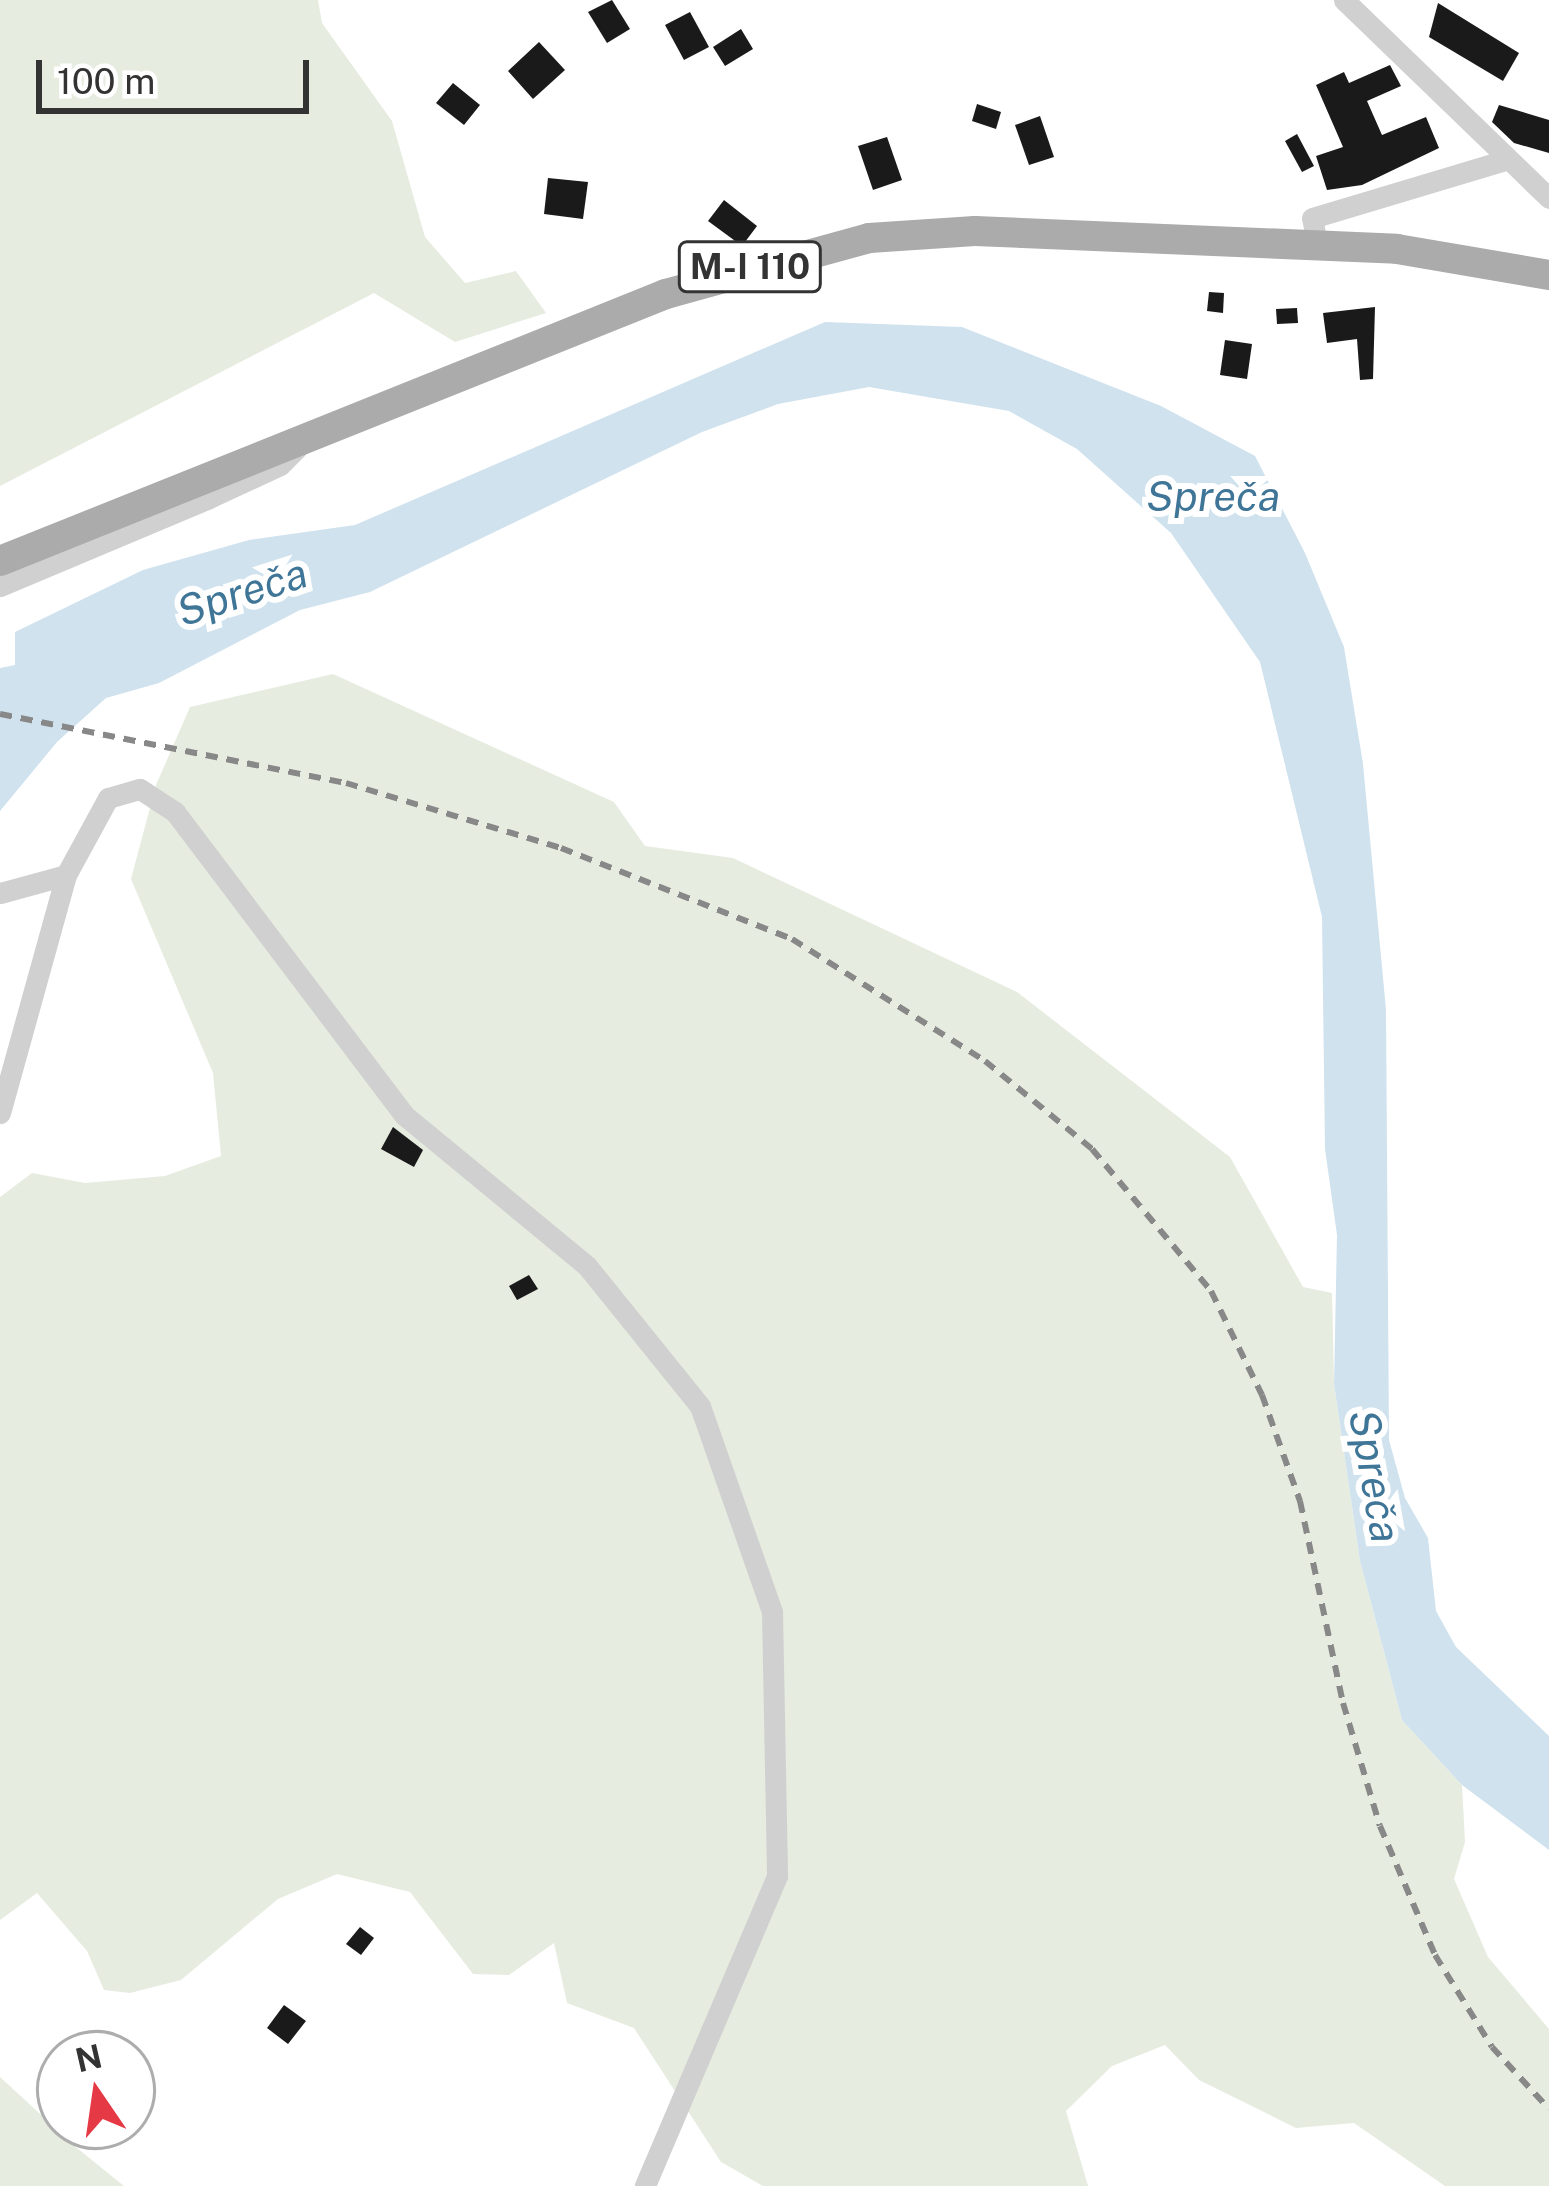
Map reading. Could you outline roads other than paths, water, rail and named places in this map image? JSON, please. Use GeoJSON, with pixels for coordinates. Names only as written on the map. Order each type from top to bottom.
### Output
{"type":"FeatureCollection","features":[{"type":"Feature","properties":{"kind":"main road","name":"M-I 110"},"geometry":{"type":"LineString","coordinates":[[0,561],[666,293],[869,238],[975,231],[1317,245],[1471,257],[1549,275]]}},
{"type":"Feature","properties":{"kind":"street"},"geometry":{"type":"LineString","coordinates":[[1344,0],[1549,198]]}},
{"type":"Feature","properties":{"kind":"street"},"geometry":{"type":"LineString","coordinates":[[1317,245],[1312,218],[1505,160]]}},
{"type":"Feature","properties":{"kind":"street"},"geometry":{"type":"LineString","coordinates":[[0,586],[280,465],[298,439]]}},
{"type":"Feature","properties":{"kind":"street"},"geometry":{"type":"LineString","coordinates":[[0,1114],[66,875],[108,797],[140,789],[175,812],[404,1115],[587,1267],[700,1406],[772,1612],[777,1876],[645,2186]]}},
{"type":"Feature","properties":{"kind":"street"},"geometry":{"type":"LineString","coordinates":[[0,893],[66,875]]}},
{"type":"Feature","properties":{"kind":"water","name":"Spreča"},"geometry":{"type":"Polygon","coordinates":[[[825,322],[962,327],[1161,406],[1255,456],[1305,553],[1344,647],[1363,764],[1386,1010],[1389,1440],[1405,1498],[1428,1538],[1436,1611],[1456,1647],[1549,1736],[1549,1850],[1462,1785],[1402,1720],[1360,1561],[1334,1384],[1337,1235],[1325,1149],[1322,917],[1260,662],[1171,533],[1077,449],[1009,411],[869,387],[778,404],[702,432],[370,592],[300,610],[159,683],[106,698],[57,742],[0,811],[0,668],[15,665],[15,632],[143,570],[249,540],[355,525],[825,322]]]}},
{"type":"Feature","properties":{"kind":"railway"},"geometry":{"type":"LineString","coordinates":[[0,714],[346,783],[561,848],[792,939],[985,1061],[1092,1149],[1211,1291],[1262,1395],[1300,1501],[1343,1703],[1380,1826],[1435,1955],[1492,2047],[1549,2109]]}}]}
